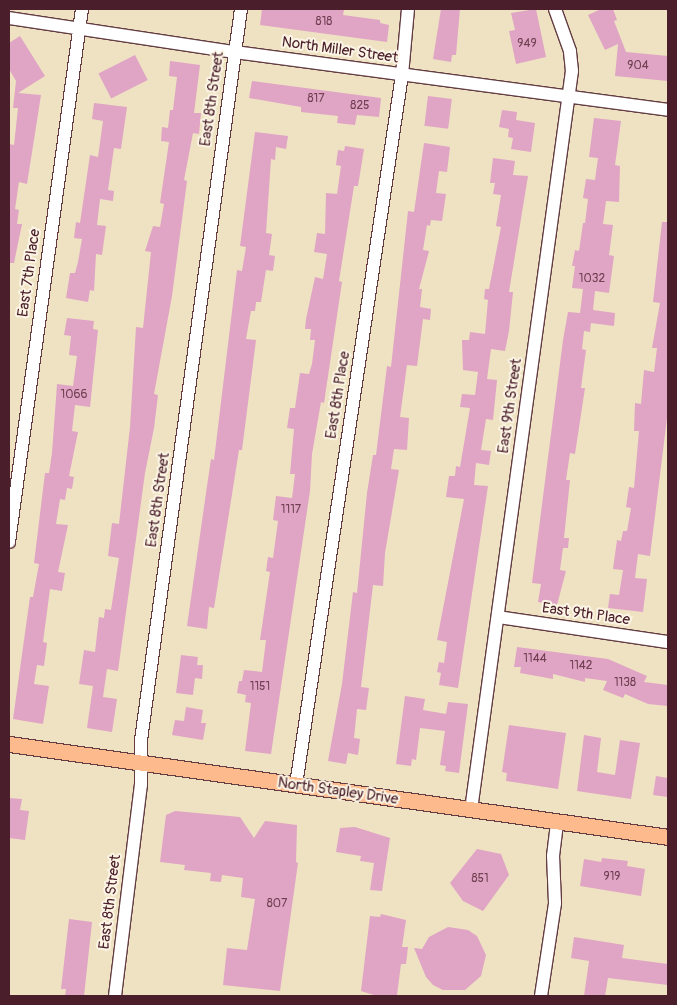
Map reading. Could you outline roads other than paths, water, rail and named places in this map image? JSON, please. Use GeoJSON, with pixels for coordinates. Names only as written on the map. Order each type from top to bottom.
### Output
{"type":"FeatureCollection","features":[{"type":"Feature","properties":{"kind":"main road","name":"North Stapley Drive"},"geometry":{"type":"LineString","coordinates":[[9,744],[668,837]]}},
{"type":"Feature","properties":{"kind":"street","name":"East 7th Place"},"geometry":{"type":"LineString","coordinates":[[9,542],[82,9]]}},
{"type":"Feature","properties":{"kind":"street","name":"East 8th Street"},"geometry":{"type":"LineString","coordinates":[[115,996],[141,785],[140,763],[241,9]]}},
{"type":"Feature","properties":{"kind":"street","name":"East 8th Place"},"geometry":{"type":"LineString","coordinates":[[296,785],[402,75],[408,9]]}},
{"type":"Feature","properties":{"kind":"street","name":"East 9th Street"},"geometry":{"type":"LineString","coordinates":[[471,810],[572,71],[570,50],[555,9]]}},
{"type":"Feature","properties":{"kind":"street","name":"North Miller Street"},"geometry":{"type":"LineString","coordinates":[[9,18],[235,52],[668,110]]}},
{"type":"Feature","properties":{"kind":"street","name":"East 9th Place"},"geometry":{"type":"LineString","coordinates":[[498,617],[668,642]]}},
{"type":"Feature","properties":{"kind":"street"},"geometry":{"type":"LineString","coordinates":[[541,996],[554,903],[553,856],[557,821]]}}]}
